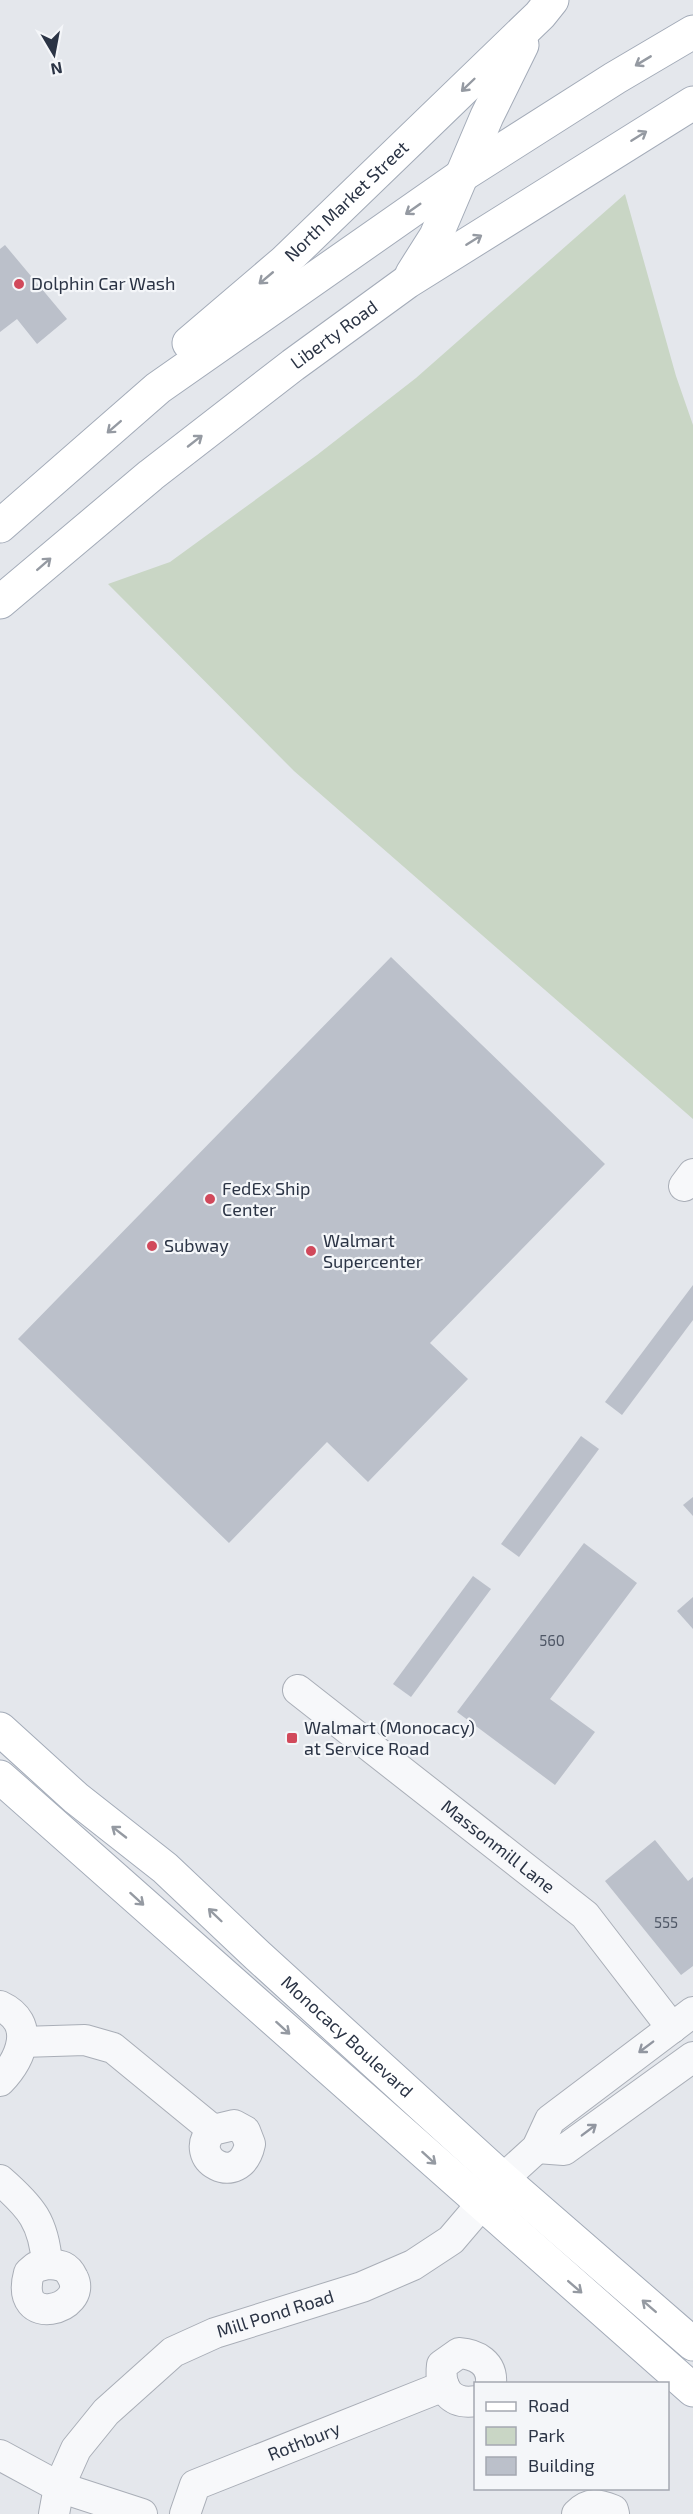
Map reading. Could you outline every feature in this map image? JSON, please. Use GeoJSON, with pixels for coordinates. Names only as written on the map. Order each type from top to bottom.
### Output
{"type":"FeatureCollection","features":[{"type":"Feature","properties":{"kind":"main road","name":"North Market Street"},"geometry":{"type":"LineString","coordinates":[[407,282],[436,236],[515,56],[546,8]]}},
{"type":"Feature","properties":{"kind":"main road","name":"North Market Street"},"geometry":{"type":"LineString","coordinates":[[158,388],[172,358],[293,254],[546,8]]}},
{"type":"Feature","properties":{"kind":"main road"},"geometry":{"type":"LineString","coordinates":[[0,526],[158,388],[461,176],[615,78],[693,32]]}},
{"type":"Feature","properties":{"kind":"main road","name":"Liberty Road"},"geometry":{"type":"LineString","coordinates":[[0,602],[76,536],[194,441],[407,282],[693,103]]}},
{"type":"Feature","properties":{"kind":"main road","name":"Monocacy Boulevard"},"geometry":{"type":"LineString","coordinates":[[0,1729],[76,1798],[165,1868],[503,2179],[693,2344]]}},
{"type":"Feature","properties":{"kind":"main road","name":"Monocacy Boulevard"},"geometry":{"type":"LineString","coordinates":[[0,1777],[480,2204],[693,2390]]}},
{"type":"Feature","properties":{"kind":"street","name":"Massonmill Lane"},"geometry":{"type":"LineString","coordinates":[[298,1690],[585,1915],[683,2020]]}},
{"type":"Feature","properties":{"kind":"street"},"geometry":{"type":"LineString","coordinates":[[0,2006],[19,2021],[22,2042],[20,2055],[0,2081]]}},
{"type":"Feature","properties":{"kind":"street","name":"Mill Pond Road"},"geometry":{"type":"LineString","coordinates":[[57,2500],[76,2449],[106,2412],[173,2352],[215,2333],[362,2287],[413,2265],[451,2240],[503,2179],[537,2148],[550,2120],[683,2020]]}},
{"type":"Feature","properties":{"kind":"street"},"geometry":{"type":"LineString","coordinates":[[22,2042],[85,2040],[113,2048],[213,2130]]}},
{"type":"Feature","properties":{"kind":"street"},"geometry":{"type":"LineString","coordinates":[[537,2148],[564,2150],[693,2057]]}},
{"type":"Feature","properties":{"kind":"street"},"geometry":{"type":"LineString","coordinates":[[0,2180],[26,2203],[45,2239],[47,2264]]}},
{"type":"Feature","properties":{"kind":"street"},"geometry":{"type":"LineString","coordinates":[[474,2402],[464,2403],[454,2400],[440,2376],[442,2365],[459,2353],[472,2354],[483,2361],[489,2369],[491,2382]]}},
{"type":"Feature","properties":{"kind":"street","name":"Rothbury"},"geometry":{"type":"LineString","coordinates":[[185,2514],[195,2485],[444,2386]]}},
{"type":"Feature","properties":{"kind":"street"},"geometry":{"type":"LineString","coordinates":[[0,2455],[57,2500],[142,2514]]}},
{"type":"Feature","properties":{"kind":"street"},"geometry":{"type":"LineString","coordinates":[[577,2514],[590,2505],[601,2505],[613,2510],[614,2514]]}},
{"type":"Feature","properties":{"kind":"green space"},"geometry":{"type":"Polygon","coordinates":[[[625,194],[676,376],[693,425],[693,1119],[294,771],[108,584],[170,562],[317,455],[416,378],[625,194]]]}},
{"type":"Feature","properties":{"kind":"building","name":"Dolphin Car Wash"},"geometry":{"type":"Polygon","coordinates":[[[5,245],[67,319],[37,344],[17,319],[0,332],[0,249],[5,245]]]}},
{"type":"Feature","properties":{"kind":"building","name":"Walmart Supercenter"},"geometry":{"type":"Polygon","coordinates":[[[391,957],[605,1164],[430,1343],[468,1379],[368,1482],[327,1442],[229,1543],[18,1339],[391,957]]]}},
{"type":"Feature","properties":{"kind":"building"},"geometry":{"type":"Polygon","coordinates":[[[693,1285],[693,1320],[622,1415],[605,1402],[693,1285]]]}},
{"type":"Feature","properties":{"kind":"building"},"geometry":{"type":"Polygon","coordinates":[[[581,1436],[599,1449],[519,1557],[501,1544],[581,1436]]]}},
{"type":"Feature","properties":{"kind":"building"},"geometry":{"type":"Polygon","coordinates":[[[693,1497],[693,1516],[683,1505],[693,1497]]]}},
{"type":"Feature","properties":{"kind":"building"},"geometry":{"type":"Polygon","coordinates":[[[584,1543],[637,1583],[550,1699],[595,1732],[555,1785],[457,1712],[584,1543]]]}},
{"type":"Feature","properties":{"kind":"building"},"geometry":{"type":"Polygon","coordinates":[[[473,1576],[491,1589],[411,1697],[393,1684],[473,1576]]]}},
{"type":"Feature","properties":{"kind":"building"},"geometry":{"type":"Polygon","coordinates":[[[693,1597],[693,1629],[677,1611],[693,1597]]]}},
{"type":"Feature","properties":{"kind":"building"},"geometry":{"type":"Polygon","coordinates":[[[655,1840],[688,1881],[693,1877],[693,1966],[681,1975],[605,1881],[655,1840]]]}},
{"type":"Feature","properties":{"kind":"place","name":"Dolphin Car Wash"},"geometry":{"type":"Point","coordinates":[19,284]}},
{"type":"Feature","properties":{"kind":"place","name":"FedEx Ship Center"},"geometry":{"type":"Point","coordinates":[210,1199]}},
{"type":"Feature","properties":{"kind":"place","name":"Subway"},"geometry":{"type":"Point","coordinates":[152,1246]}},
{"type":"Feature","properties":{"kind":"place","name":"Walmart Supercenter"},"geometry":{"type":"Point","coordinates":[311,1251]}},
{"type":"Feature","properties":{"kind":"place","name":"Walmart (Monocacy) at Service Road"},"geometry":{"type":"Point","coordinates":[292,1738]}}]}
